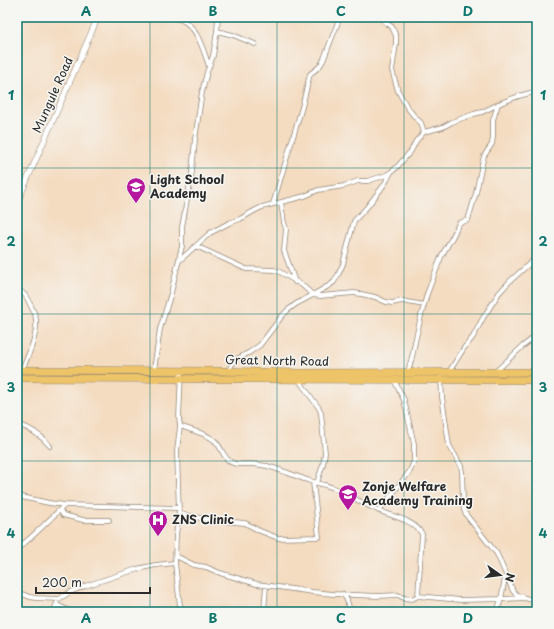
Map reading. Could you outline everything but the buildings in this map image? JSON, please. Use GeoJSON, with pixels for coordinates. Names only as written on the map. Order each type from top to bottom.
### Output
{"type":"FeatureCollection","features":[{"type":"Feature","properties":{"kind":"highway","name":"Great North Road"},"geometry":{"type":"LineString","coordinates":[[19,370],[181,370],[299,373],[537,372]]}},
{"type":"Feature","properties":{"kind":"highway","name":"Great North Road"},"geometry":{"type":"LineString","coordinates":[[17,378],[537,380]]}},
{"type":"Feature","properties":{"kind":"street","name":"Mungule Road"},"geometry":{"type":"LineString","coordinates":[[17,204],[98,17]]}},
{"type":"Feature","properties":{"kind":"street"},"geometry":{"type":"LineString","coordinates":[[172,17],[182,20],[194,31],[209,66]]}},
{"type":"Feature","properties":{"kind":"street"},"geometry":{"type":"LineString","coordinates":[[154,370],[160,329],[171,293],[182,246],[182,227],[192,172],[194,139],[202,92],[213,56],[218,17]]}},
{"type":"Feature","properties":{"kind":"street"},"geometry":{"type":"LineString","coordinates":[[273,204],[310,74],[320,67],[340,17]]}},
{"type":"Feature","properties":{"kind":"street"},"geometry":{"type":"LineString","coordinates":[[379,17],[392,27],[396,36],[392,70],[398,91],[407,107],[421,123],[424,132]]}},
{"type":"Feature","properties":{"kind":"street"},"geometry":{"type":"LineString","coordinates":[[217,31],[233,35],[255,44]]}},
{"type":"Feature","properties":{"kind":"street"},"geometry":{"type":"LineString","coordinates":[[179,262],[210,233],[220,227],[240,219],[249,213],[262,207],[306,196],[318,190],[373,180],[386,175],[391,172],[410,151],[424,132],[443,127],[452,122],[482,112],[498,104],[537,91]]}},
{"type":"Feature","properties":{"kind":"street"},"geometry":{"type":"LineString","coordinates":[[408,372],[424,305],[438,265],[442,255],[454,236],[458,225],[461,222],[468,220],[476,193],[484,156],[492,144],[493,120],[498,104]]}},
{"type":"Feature","properties":{"kind":"street"},"geometry":{"type":"LineString","coordinates":[[228,371],[236,359],[260,345],[288,310],[334,282],[343,264],[354,221],[388,180],[391,172]]}},
{"type":"Feature","properties":{"kind":"street"},"geometry":{"type":"LineString","coordinates":[[17,181],[24,186]]}},
{"type":"Feature","properties":{"kind":"street"},"geometry":{"type":"LineString","coordinates":[[281,202],[286,229],[284,251],[295,282]]}},
{"type":"Feature","properties":{"kind":"street"},"geometry":{"type":"LineString","coordinates":[[196,246],[246,269],[274,270],[286,276],[313,295],[320,296],[354,293],[375,297],[386,302],[392,303],[402,301],[424,305]]}},
{"type":"Feature","properties":{"kind":"street"},"geometry":{"type":"LineString","coordinates":[[449,372],[464,348],[470,343],[483,318],[499,293],[537,257]]}},
{"type":"Feature","properties":{"kind":"street"},"geometry":{"type":"LineString","coordinates":[[17,290],[22,291],[26,295],[36,318],[37,326],[35,337],[19,370]]}},
{"type":"Feature","properties":{"kind":"street"},"geometry":{"type":"LineString","coordinates":[[494,372],[523,346],[537,336]]}},
{"type":"Feature","properties":{"kind":"street"},"geometry":{"type":"LineString","coordinates":[[181,370],[180,426],[177,451],[179,514],[176,536],[175,563],[182,612]]}},
{"type":"Feature","properties":{"kind":"street"},"geometry":{"type":"LineString","coordinates":[[441,372],[442,397],[449,445],[459,462],[462,472],[464,510],[467,516],[497,554],[513,590],[525,598],[537,601]]}},
{"type":"Feature","properties":{"kind":"street"},"geometry":{"type":"LineString","coordinates":[[179,514],[211,520],[245,523],[278,538],[319,537],[315,482],[323,464],[325,453],[321,413],[320,408],[298,379]]}},
{"type":"Feature","properties":{"kind":"street"},"geometry":{"type":"LineString","coordinates":[[378,511],[408,475],[414,461],[414,444],[404,400],[394,380]]}},
{"type":"Feature","properties":{"kind":"street"},"geometry":{"type":"LineString","coordinates":[[17,424],[31,429],[50,446]]}},
{"type":"Feature","properties":{"kind":"street"},"geometry":{"type":"LineString","coordinates":[[180,426],[214,439],[232,463],[257,464],[266,466],[335,488],[378,511],[408,522],[417,528],[422,534],[418,596]]}},
{"type":"Feature","properties":{"kind":"street"},"geometry":{"type":"LineString","coordinates":[[17,496],[65,505],[178,508]]}},
{"type":"Feature","properties":{"kind":"street"},"geometry":{"type":"LineString","coordinates":[[18,548],[65,505]]}},
{"type":"Feature","properties":{"kind":"street"},"geometry":{"type":"LineString","coordinates":[[60,510],[62,515],[83,520],[109,520]]}},
{"type":"Feature","properties":{"kind":"street"},"geometry":{"type":"LineString","coordinates":[[176,556],[194,566],[206,567],[220,573],[257,584],[313,592],[378,596],[398,594],[404,598],[412,599],[418,596],[460,600],[501,600],[525,598]]}},
{"type":"Feature","properties":{"kind":"street"},"geometry":{"type":"LineString","coordinates":[[53,612],[59,599],[70,592],[123,574],[156,565],[175,563]]}},
{"type":"Feature","properties":{"kind":"street"},"geometry":{"type":"LineString","coordinates":[[497,612],[506,576]]}},
{"type":"Feature","properties":{"kind":"street"},"geometry":{"type":"LineString","coordinates":[[264,612],[266,585]]}},
{"type":"Feature","properties":{"kind":"street"},"geometry":{"type":"LineString","coordinates":[[17,592],[36,598],[59,599]]}},
{"type":"Feature","properties":{"kind":"street"},"geometry":{"type":"LineString","coordinates":[[343,594],[347,600],[350,612]]}},
{"type":"Feature","properties":{"kind":"street"},"geometry":{"type":"LineString","coordinates":[[56,605],[72,612]]}},
{"type":"Feature","properties":{"kind":"street"},"geometry":{"type":"LineString","coordinates":[[90,612],[93,610],[98,612]]}},
{"type":"Feature","properties":{"kind":"place","name":"Light School Academy"},"geometry":{"type":"Point","coordinates":[136,204]}},
{"type":"Feature","properties":{"kind":"place","name":"Zonje Welfare Academy Training"},"geometry":{"type":"Point","coordinates":[348,511]}},
{"type":"Feature","properties":{"kind":"place","name":"ZNS Clinic"},"geometry":{"type":"Point","coordinates":[158,537]}}]}
